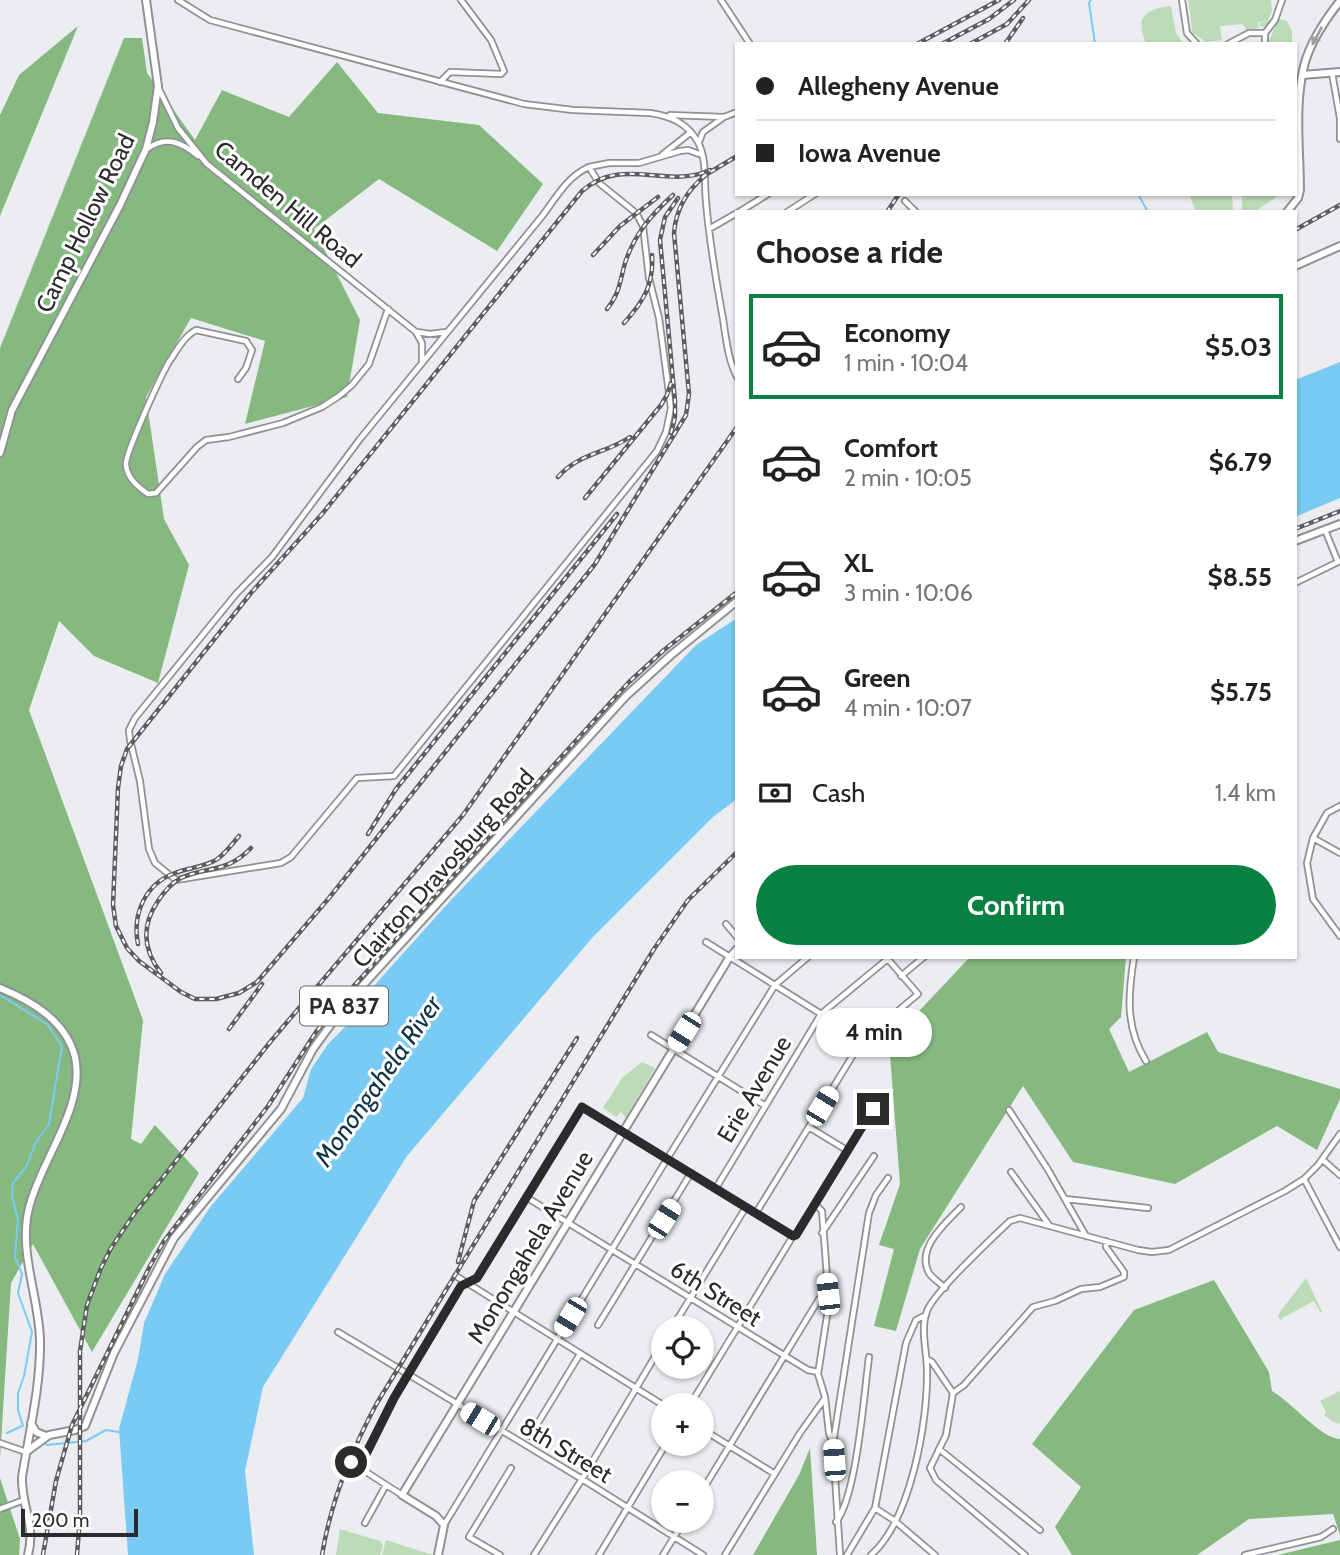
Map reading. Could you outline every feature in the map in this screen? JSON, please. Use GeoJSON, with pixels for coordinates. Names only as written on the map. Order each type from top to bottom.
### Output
{"type":"FeatureCollection","features":[{"type":"Feature","properties":{"kind":"main road","name":"Camp Hollow Road"},"geometry":{"type":"LineString","coordinates":[[0,453],[12,410],[120,205],[146,149],[158,86],[146,0]]}},
{"type":"Feature","properties":{"kind":"main road"},"geometry":{"type":"LineString","coordinates":[[1289,210],[1298,198],[1300,190],[1298,99],[1302,75],[1317,34],[1340,1]]}},
{"type":"Feature","properties":{"kind":"main road"},"geometry":{"type":"LineString","coordinates":[[1302,75],[1336,72]]}},
{"type":"Feature","properties":{"kind":"main road"},"geometry":{"type":"LineString","coordinates":[[1297,265],[1340,246]]}},
{"type":"Feature","properties":{"kind":"main road"},"geometry":{"type":"LineString","coordinates":[[1297,540],[1340,524]]}},
{"type":"Feature","properties":{"kind":"main road","name":"Clairton Dravosburg Road"},"geometry":{"type":"LineString","coordinates":[[26,1452],[46,1436],[85,1426],[114,1353],[174,1238],[281,1109],[313,1049],[345,1005],[626,696],[735,603]]}},
{"type":"Feature","properties":{"kind":"main road","name":"Monongahela Avenue"},"geometry":{"type":"LineString","coordinates":[[402,1495],[735,951]]}},
{"type":"Feature","properties":{"kind":"main road"},"geometry":{"type":"LineString","coordinates":[[0,988],[30,1002],[62,1029],[71,1047],[77,1072],[73,1098],[33,1194],[26,1221],[40,1342],[22,1487],[32,1528],[28,1555]]}},
{"type":"Feature","properties":{"kind":"main road"},"geometry":{"type":"LineString","coordinates":[[30,1421],[36,1432],[46,1436]]}},
{"type":"Feature","properties":{"kind":"main road"},"geometry":{"type":"LineString","coordinates":[[402,1495],[436,1516],[444,1525],[438,1555]]}},
{"type":"Feature","properties":{"kind":"street"},"geometry":{"type":"LineString","coordinates":[[178,0],[210,20],[440,82],[549,108],[724,117]]}},
{"type":"Feature","properties":{"kind":"street"},"geometry":{"type":"LineString","coordinates":[[440,82],[450,72],[500,74],[504,71],[491,40],[461,0]]}},
{"type":"Feature","properties":{"kind":"street"},"geometry":{"type":"LineString","coordinates":[[721,0],[749,42]]}},
{"type":"Feature","properties":{"kind":"street"},"geometry":{"type":"LineString","coordinates":[[1182,0],[1187,33],[1195,42]]}},
{"type":"Feature","properties":{"kind":"street"},"geometry":{"type":"LineString","coordinates":[[1265,42],[1265,33],[1275,20],[1282,0]]}},
{"type":"Feature","properties":{"kind":"street"},"geometry":{"type":"LineString","coordinates":[[1232,42],[1249,33],[1265,33]]}},
{"type":"Feature","properties":{"kind":"street"},"geometry":{"type":"LineString","coordinates":[[1336,72],[1340,139]]}},
{"type":"Feature","properties":{"kind":"street","name":"Camden Hill Road"},"geometry":{"type":"LineString","coordinates":[[158,86],[178,128],[207,164],[416,331]]}},
{"type":"Feature","properties":{"kind":"street"},"geometry":{"type":"LineString","coordinates":[[698,143],[703,132],[724,117],[735,114]]}},
{"type":"Feature","properties":{"kind":"street"},"geometry":{"type":"LineString","coordinates":[[666,115],[683,124],[691,132],[702,155],[709,229],[727,343],[735,370]]}},
{"type":"Feature","properties":{"kind":"street"},"geometry":{"type":"LineString","coordinates":[[657,159],[691,132]]}},
{"type":"Feature","properties":{"kind":"street"},"geometry":{"type":"LineString","coordinates":[[146,149],[162,141],[173,140],[187,147],[207,164]]}},
{"type":"Feature","properties":{"kind":"street"},"geometry":{"type":"LineString","coordinates":[[589,167],[599,183],[636,214],[643,226],[671,408],[666,432],[657,451],[394,776],[358,778],[291,857],[281,863],[176,880],[155,863],[149,849],[130,740],[130,730],[135,718],[236,594],[272,557],[322,489],[566,183],[578,172],[589,167],[609,163],[639,163],[680,151],[702,155]]}},
{"type":"Feature","properties":{"kind":"street"},"geometry":{"type":"LineString","coordinates":[[743,210],[765,196]]}},
{"type":"Feature","properties":{"kind":"street"},"geometry":{"type":"LineString","coordinates":[[790,210],[812,196]]}},
{"type":"Feature","properties":{"kind":"street"},"geometry":{"type":"LineString","coordinates":[[905,201],[914,210]]}},
{"type":"Feature","properties":{"kind":"street"},"geometry":{"type":"LineString","coordinates":[[709,229],[735,215]]}},
{"type":"Feature","properties":{"kind":"street"},"geometry":{"type":"LineString","coordinates":[[238,379],[246,368],[252,351],[246,341],[196,331],[188,335],[169,361],[131,442],[125,464],[135,485],[148,494],[156,493],[206,440],[283,423],[322,407],[339,396],[369,364],[388,309]]}},
{"type":"Feature","properties":{"kind":"street"},"geometry":{"type":"LineString","coordinates":[[416,331],[430,334],[446,332]]}},
{"type":"Feature","properties":{"kind":"street"},"geometry":{"type":"LineString","coordinates":[[416,331],[422,343],[422,362]]}},
{"type":"Feature","properties":{"kind":"street"},"geometry":{"type":"LineString","coordinates":[[1297,582],[1339,562],[1325,530]]}},
{"type":"Feature","properties":{"kind":"street"},"geometry":{"type":"LineString","coordinates":[[1340,806],[1327,813],[1313,838],[1307,863],[1312,899],[1340,936]]}},
{"type":"Feature","properties":{"kind":"street"},"geometry":{"type":"LineString","coordinates":[[1313,838],[1340,853]]}},
{"type":"Feature","properties":{"kind":"street"},"geometry":{"type":"LineString","coordinates":[[726,924],[735,935]]}},
{"type":"Feature","properties":{"kind":"street"},"geometry":{"type":"LineString","coordinates":[[706,942],[821,1014]]}},
{"type":"Feature","properties":{"kind":"street"},"geometry":{"type":"LineString","coordinates":[[444,1525],[775,985],[806,959]]}},
{"type":"Feature","properties":{"kind":"street","name":"Erie Avenue"},"geometry":{"type":"LineString","coordinates":[[716,1188],[821,1014],[887,959]]}},
{"type":"Feature","properties":{"kind":"street"},"geometry":{"type":"LineString","coordinates":[[756,1213],[861,1042],[918,994],[889,959]]}},
{"type":"Feature","properties":{"kind":"street"},"geometry":{"type":"LineString","coordinates":[[901,976],[922,959]]}},
{"type":"Feature","properties":{"kind":"street"},"geometry":{"type":"LineString","coordinates":[[1134,959],[1128,996],[1129,1014],[1140,1052],[1146,1061]]}},
{"type":"Feature","properties":{"kind":"street"},"geometry":{"type":"LineString","coordinates":[[651,1035],[764,1105]]}},
{"type":"Feature","properties":{"kind":"street"},"geometry":{"type":"LineString","coordinates":[[356,1475],[379,1426],[461,1286],[477,1278],[582,1107],[794,1235]]}},
{"type":"Feature","properties":{"kind":"street"},"geometry":{"type":"LineString","coordinates":[[697,1393],[873,1109]]}},
{"type":"Feature","properties":{"kind":"street"},"geometry":{"type":"LineString","coordinates":[[1009,1110],[1086,1236]]}},
{"type":"Feature","properties":{"kind":"street"},"geometry":{"type":"LineString","coordinates":[[808,1128],[848,1151]]}},
{"type":"Feature","properties":{"kind":"street"},"geometry":{"type":"LineString","coordinates":[[871,1555],[895,1521],[911,1481],[917,1457],[926,1403],[926,1315],[930,1305],[1010,1221],[1020,1218],[1145,1251],[1169,1250],[1248,1211],[1304,1179],[1323,1160],[1340,1135]]}},
{"type":"Feature","properties":{"kind":"street"},"geometry":{"type":"LineString","coordinates":[[822,1233],[874,1156]]}},
{"type":"Feature","properties":{"kind":"street"},"geometry":{"type":"LineString","coordinates":[[1323,1160],[1340,1175]]}},
{"type":"Feature","properties":{"kind":"street"},"geometry":{"type":"LineString","coordinates":[[1011,1172],[1050,1226]]}},
{"type":"Feature","properties":{"kind":"street"},"geometry":{"type":"LineString","coordinates":[[598,1325],[691,1173]]}},
{"type":"Feature","properties":{"kind":"street"},"geometry":{"type":"LineString","coordinates":[[840,1555],[833,1444],[869,1213],[876,1195],[888,1178]]}},
{"type":"Feature","properties":{"kind":"street"},"geometry":{"type":"LineString","coordinates":[[1304,1179],[1340,1247]]}},
{"type":"Feature","properties":{"kind":"street","name":"6th Street"},"geometry":{"type":"LineString","coordinates":[[526,1197],[808,1370],[818,1371]]}},
{"type":"Feature","properties":{"kind":"street"},"geometry":{"type":"LineString","coordinates":[[1065,1199],[1148,1208]]}},
{"type":"Feature","properties":{"kind":"street"},"geometry":{"type":"LineString","coordinates":[[815,1204],[822,1211],[829,1303],[818,1371],[833,1444]]}},
{"type":"Feature","properties":{"kind":"street"},"geometry":{"type":"LineString","coordinates":[[680,1316],[746,1207]]}},
{"type":"Feature","properties":{"kind":"street"},"geometry":{"type":"LineString","coordinates":[[945,1288],[929,1274],[926,1265],[927,1251],[936,1234],[961,1207]]}},
{"type":"Feature","properties":{"kind":"street"},"geometry":{"type":"LineString","coordinates":[[953,1393],[964,1385],[1033,1307],[1124,1277],[1124,1272],[1106,1247],[1107,1241]]}},
{"type":"Feature","properties":{"kind":"street"},"geometry":{"type":"LineString","coordinates":[[816,1251],[823,1247]]}},
{"type":"Feature","properties":{"kind":"street"},"geometry":{"type":"LineString","coordinates":[[456,1276],[651,1398]]}},
{"type":"Feature","properties":{"kind":"street"},"geometry":{"type":"LineString","coordinates":[[714,1471],[819,1299],[828,1294]]}},
{"type":"Feature","properties":{"kind":"street"},"geometry":{"type":"LineString","coordinates":[[847,1555],[875,1508],[906,1343],[916,1320],[926,1315]]}},
{"type":"Feature","properties":{"kind":"street","name":"8th Street"},"geometry":{"type":"LineString","coordinates":[[338,1332],[703,1555]]}},
{"type":"Feature","properties":{"kind":"street"},"geometry":{"type":"LineString","coordinates":[[530,1436],[580,1354]]}},
{"type":"Feature","properties":{"kind":"street"},"geometry":{"type":"LineString","coordinates":[[836,1522],[845,1505],[851,1483],[869,1357]]}},
{"type":"Feature","properties":{"kind":"street"},"geometry":{"type":"LineString","coordinates":[[927,1359],[953,1393],[951,1418],[946,1435],[930,1468],[936,1480],[1026,1555]]}},
{"type":"Feature","properties":{"kind":"street"},"geometry":{"type":"LineString","coordinates":[[534,1555],[651,1362]]}},
{"type":"Feature","properties":{"kind":"street"},"geometry":{"type":"LineString","coordinates":[[725,1555],[825,1397]]}},
{"type":"Feature","properties":{"kind":"street"},"geometry":{"type":"LineString","coordinates":[[714,1437],[775,1474]]}},
{"type":"Feature","properties":{"kind":"street"},"geometry":{"type":"LineString","coordinates":[[0,1443],[26,1452]]}},
{"type":"Feature","properties":{"kind":"street"},"geometry":{"type":"LineString","coordinates":[[939,1449],[1040,1530]]}},
{"type":"Feature","properties":{"kind":"street"},"geometry":{"type":"LineString","coordinates":[[599,1555],[659,1456]]}},
{"type":"Feature","properties":{"kind":"street"},"geometry":{"type":"LineString","coordinates":[[349,1461],[402,1495]]}},
{"type":"Feature","properties":{"kind":"street"},"geometry":{"type":"LineString","coordinates":[[500,1555],[469,1537],[511,1468]]}},
{"type":"Feature","properties":{"kind":"street"},"geometry":{"type":"LineString","coordinates":[[365,1523],[386,1485]]}},
{"type":"Feature","properties":{"kind":"street"},"geometry":{"type":"LineString","coordinates":[[0,1509],[24,1500]]}},
{"type":"Feature","properties":{"kind":"street"},"geometry":{"type":"LineString","coordinates":[[875,1508],[895,1521],[934,1555]]}},
{"type":"Feature","properties":{"kind":"street"},"geometry":{"type":"LineString","coordinates":[[1245,1555],[1321,1537],[1333,1530]]}},
{"type":"Feature","properties":{"kind":"street"},"geometry":{"type":"LineString","coordinates":[[663,1555],[676,1533]]}},
{"type":"Feature","properties":{"kind":"green space"},"geometry":{"type":"Polygon","coordinates":[[[1188,0],[1271,0],[1272,11],[1268,21],[1258,22],[1259,28],[1246,30],[1243,24],[1220,26],[1222,40],[1206,42],[1193,35],[1188,0]]]}},
{"type":"Feature","properties":{"kind":"green space"},"geometry":{"type":"Polygon","coordinates":[[[1171,6],[1176,33],[1183,42],[1145,42],[1142,20],[1155,9],[1171,6]]]}},
{"type":"Feature","properties":{"kind":"green space"},"geometry":{"type":"Polygon","coordinates":[[[1278,19],[1287,21],[1292,31],[1292,42],[1269,42],[1278,19]]]}},
{"type":"Feature","properties":{"kind":"green space"},"geometry":{"type":"Polygon","coordinates":[[[1270,22],[1266,26],[1260,27],[1260,23],[1270,22]]]}},
{"type":"Feature","properties":{"kind":"green space"},"geometry":{"type":"Polygon","coordinates":[[[78,26],[0,216],[0,115],[19,75],[78,26]]]}},
{"type":"Feature","properties":{"kind":"green space"},"geometry":{"type":"Polygon","coordinates":[[[124,38],[142,38],[147,73],[195,140],[222,90],[289,117],[337,62],[378,113],[479,125],[543,184],[497,251],[379,179],[314,229],[360,320],[347,397],[245,424],[265,341],[191,318],[146,397],[164,519],[189,565],[158,683],[94,656],[59,621],[29,710],[143,1020],[131,1139],[141,1144],[155,1125],[199,1173],[92,1352],[33,1244],[11,1283],[0,1458],[0,348],[124,38]]]}},
{"type":"Feature","properties":{"kind":"green space"},"geometry":{"type":"Polygon","coordinates":[[[1190,196],[1232,196],[1233,210],[1195,210],[1190,196]]]}},
{"type":"Feature","properties":{"kind":"green space"},"geometry":{"type":"Polygon","coordinates":[[[1242,196],[1278,196],[1257,210],[1242,210],[1242,196]]]}},
{"type":"Feature","properties":{"kind":"green space"},"geometry":{"type":"Polygon","coordinates":[[[968,959],[1126,959],[1121,1017],[1109,1029],[1129,1072],[1207,1032],[1218,1052],[1340,1089],[1340,1099],[1317,1150],[1277,1126],[1175,1184],[1073,1162],[1023,1086],[920,1249],[896,1331],[874,1326],[894,1249],[879,1245],[900,1184],[889,1043],[968,959]]]}},
{"type":"Feature","properties":{"kind":"green space"},"geometry":{"type":"Polygon","coordinates":[[[642,1062],[655,1068],[626,1118],[621,1112],[616,1117],[603,1108],[622,1078],[642,1062]]]}},
{"type":"Feature","properties":{"kind":"green space"},"geometry":{"type":"Polygon","coordinates":[[[1306,1278],[1322,1312],[1314,1301],[1281,1321],[1278,1316],[1280,1312],[1306,1278]]]}},
{"type":"Feature","properties":{"kind":"green space"},"geometry":{"type":"Polygon","coordinates":[[[1214,1280],[1269,1372],[1272,1391],[1324,1433],[1340,1439],[1340,1535],[1333,1514],[1249,1519],[1197,1555],[1072,1555],[1055,1527],[1081,1487],[1032,1444],[1134,1310],[1214,1280]]]}},
{"type":"Feature","properties":{"kind":"green space"},"geometry":{"type":"Polygon","coordinates":[[[1340,1391],[1340,1424],[1324,1415],[1326,1412],[1320,1401],[1340,1391]]]}},
{"type":"Feature","properties":{"kind":"green space"},"geometry":{"type":"Polygon","coordinates":[[[810,1448],[817,1555],[753,1555],[799,1475],[810,1448]]]}},
{"type":"Feature","properties":{"kind":"green space"},"geometry":{"type":"Polygon","coordinates":[[[0,1478],[20,1539],[19,1555],[0,1555],[0,1478]]]}},
{"type":"Feature","properties":{"kind":"green space"},"geometry":{"type":"Polygon","coordinates":[[[340,1529],[380,1541],[383,1546],[380,1555],[336,1555],[340,1529]]]}},
{"type":"Feature","properties":{"kind":"green space"},"geometry":{"type":"Polygon","coordinates":[[[386,1540],[433,1555],[382,1555],[386,1540]]]}},
{"type":"Feature","properties":{"kind":"green space"},"geometry":{"type":"Polygon","coordinates":[[[1340,1540],[1340,1555],[1278,1555],[1340,1540]]]}},
{"type":"Feature","properties":{"kind":"water"},"geometry":{"type":"Polygon","coordinates":[[[1340,362],[1340,498],[1297,516],[1297,379],[1340,362]]]}},
{"type":"Feature","properties":{"kind":"water","name":"Monongahela River"},"geometry":{"type":"Polygon","coordinates":[[[735,619],[735,800],[713,817],[592,938],[407,1156],[263,1387],[245,1471],[254,1555],[128,1555],[119,1429],[138,1359],[144,1323],[165,1274],[211,1206],[303,1098],[311,1069],[328,1044],[349,1023],[363,998],[451,900],[696,645],[735,619]]]}},
{"type":"Feature","properties":{"kind":"waterway"},"geometry":{"type":"LineString","coordinates":[[1091,0],[1089,3],[1095,42]]}},
{"type":"Feature","properties":{"kind":"waterway"},"geometry":{"type":"LineString","coordinates":[[1139,196],[1147,210]]}},
{"type":"Feature","properties":{"kind":"waterway"},"geometry":{"type":"LineString","coordinates":[[0,995],[47,1024],[62,1046],[49,1124],[36,1142],[26,1167],[13,1183],[12,1197],[18,1219],[15,1257],[22,1274],[18,1293],[32,1332],[18,1393],[18,1410],[23,1426]]}},
{"type":"Feature","properties":{"kind":"waterway"},"geometry":{"type":"LineString","coordinates":[[7,1433],[22,1426]]}},
{"type":"Feature","properties":{"kind":"waterway"},"geometry":{"type":"LineString","coordinates":[[44,1443],[47,1445],[86,1441],[106,1430],[119,1432]]}},
{"type":"Feature","properties":{"kind":"railway"},"geometry":{"type":"LineString","coordinates":[[921,42],[999,0]]}},
{"type":"Feature","properties":{"kind":"railway"},"geometry":{"type":"LineString","coordinates":[[946,42],[989,19],[1014,0]]}},
{"type":"Feature","properties":{"kind":"railway"},"geometry":{"type":"LineString","coordinates":[[974,42],[1007,24],[1029,0]]}},
{"type":"Feature","properties":{"kind":"railway"},"geometry":{"type":"LineString","coordinates":[[1006,42],[1023,18]]}},
{"type":"Feature","properties":{"kind":"railway"},"geometry":{"type":"LineString","coordinates":[[702,177],[735,157]]}},
{"type":"Feature","properties":{"kind":"railway"},"geometry":{"type":"LineString","coordinates":[[706,175],[684,200],[674,233],[689,394],[686,415],[595,564],[329,898],[257,982],[239,993],[216,999],[195,999],[181,992],[139,961],[127,948],[116,926],[113,905],[118,788],[127,749],[251,593],[322,514],[582,191],[613,175],[677,177],[710,170]]}},
{"type":"Feature","properties":{"kind":"railway"},"geometry":{"type":"LineString","coordinates":[[607,309],[617,293],[625,263],[638,234],[673,195]]}},
{"type":"Feature","properties":{"kind":"railway"},"geometry":{"type":"LineString","coordinates":[[888,210],[898,196]]}},
{"type":"Feature","properties":{"kind":"railway"},"geometry":{"type":"LineString","coordinates":[[593,255],[620,226],[658,197]]}},
{"type":"Feature","properties":{"kind":"railway"},"geometry":{"type":"LineString","coordinates":[[671,433],[675,401],[660,240],[665,217],[678,198]]}},
{"type":"Feature","properties":{"kind":"railway"},"geometry":{"type":"LineString","coordinates":[[1297,229],[1340,205]]}},
{"type":"Feature","properties":{"kind":"railway"},"geometry":{"type":"LineString","coordinates":[[624,323],[646,292],[651,275],[652,255]]}},
{"type":"Feature","properties":{"kind":"railway"},"geometry":{"type":"LineString","coordinates":[[585,498],[661,405],[671,383]]}},
{"type":"Feature","properties":{"kind":"railway"},"geometry":{"type":"LineString","coordinates":[[77,1555],[80,1517],[80,1351],[87,1305],[111,1248],[134,1214],[271,1041],[463,815],[735,430]]}},
{"type":"Feature","properties":{"kind":"railway"},"geometry":{"type":"LineString","coordinates":[[558,477],[583,458],[630,437]]}},
{"type":"Feature","properties":{"kind":"railway"},"geometry":{"type":"LineString","coordinates":[[1297,528],[1340,511]]}},
{"type":"Feature","properties":{"kind":"railway"},"geometry":{"type":"LineString","coordinates":[[368,834],[396,789],[617,514]]}},
{"type":"Feature","properties":{"kind":"railway"},"geometry":{"type":"LineString","coordinates":[[43,1555],[56,1481],[72,1425],[164,1241],[268,1106],[316,1032],[351,989],[629,682],[664,650],[735,594]]}},
{"type":"Feature","properties":{"kind":"railway"},"geometry":{"type":"LineString","coordinates":[[138,944],[139,911],[149,892],[175,873],[216,860],[239,836]]}},
{"type":"Feature","properties":{"kind":"railway"},"geometry":{"type":"LineString","coordinates":[[161,973],[151,956],[146,938],[149,920],[160,898],[181,878],[234,862],[251,848]]}},
{"type":"Feature","properties":{"kind":"railway"},"geometry":{"type":"LineString","coordinates":[[322,1555],[343,1477],[377,1403],[654,949],[688,900],[735,854]]}},
{"type":"Feature","properties":{"kind":"railway"},"geometry":{"type":"LineString","coordinates":[[229,1029],[262,984]]}},
{"type":"Feature","properties":{"kind":"railway"},"geometry":{"type":"LineString","coordinates":[[458,1262],[474,1201],[577,1038]]}},
{"type":"Feature","properties":{"kind":"route"},"geometry":{"type":"LineString","coordinates":[[351,1462],[359,1468],[394,1398],[461,1286],[477,1278],[582,1107],[793,1236],[873,1109]]}}]}
